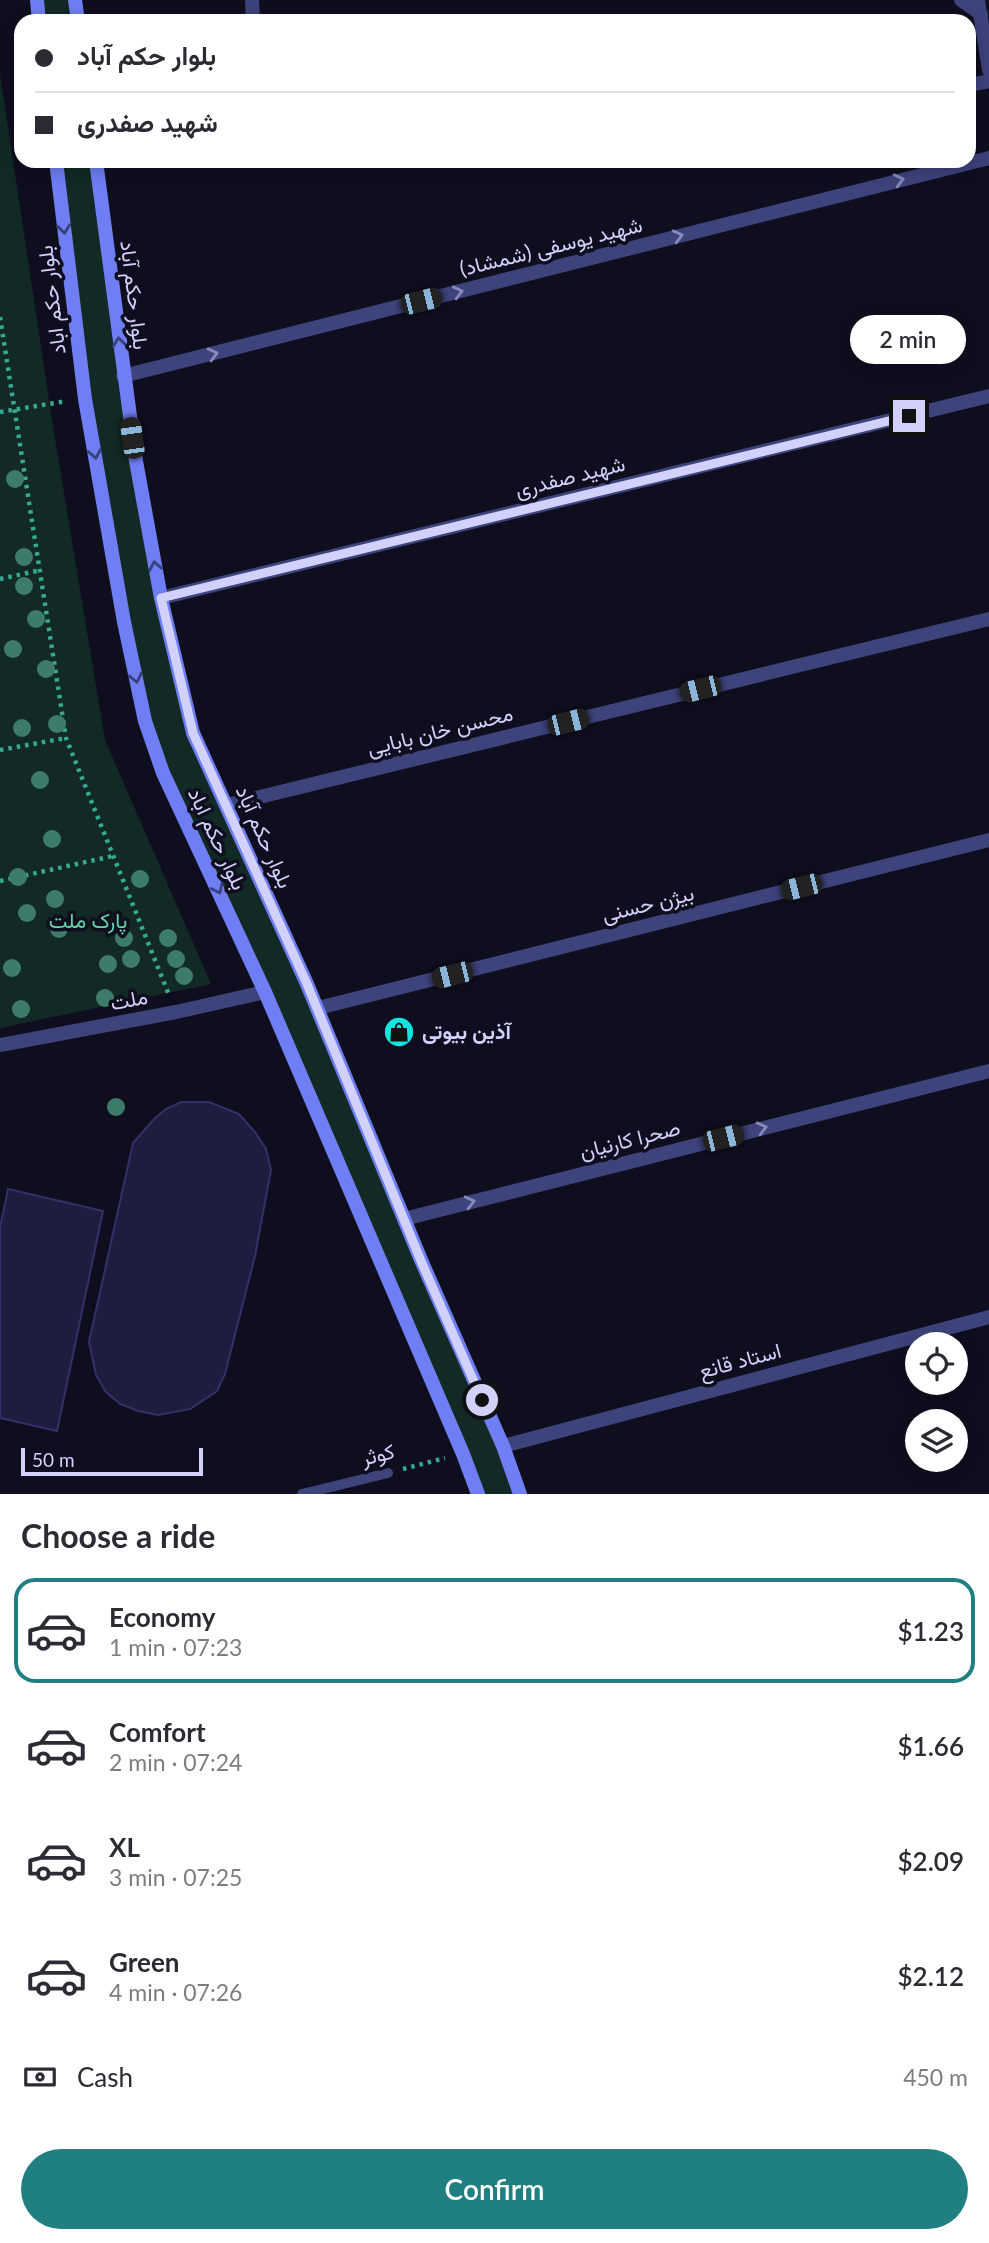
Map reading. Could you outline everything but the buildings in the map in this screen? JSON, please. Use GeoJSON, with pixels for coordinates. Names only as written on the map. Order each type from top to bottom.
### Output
{"type":"FeatureCollection","features":[{"type":"Feature","properties":{"kind":"main road","name":"بلوار حکم اباد"},"geometry":{"type":"LineString","coordinates":[[57,168],[85,400],[124,622],[145,721],[163,773],[265,992],[478,1494]]}},
{"type":"Feature","properties":{"kind":"main road","name":"بلوار حکم آباد"},"geometry":{"type":"LineString","coordinates":[[97,168],[136,461],[161,598],[193,733],[318,1009],[404,1219],[503,1446],[520,1494]]}},
{"type":"Feature","properties":{"kind":"street"},"geometry":{"type":"LineString","coordinates":[[961,0],[979,7],[989,70]]}},
{"type":"Feature","properties":{"kind":"street","name":"شهید یوسفی (شمشاد)"},"geometry":{"type":"LineString","coordinates":[[123,376],[949,168]]}},
{"type":"Feature","properties":{"kind":"street","name":"شهید صفدری"},"geometry":{"type":"LineString","coordinates":[[161,598],[989,396]]}},
{"type":"Feature","properties":{"kind":"street","name":"محسن خان بابایی"},"geometry":{"type":"LineString","coordinates":[[227,805],[989,618]]}},
{"type":"Feature","properties":{"kind":"street","name":"بیژن حسنی"},"geometry":{"type":"LineString","coordinates":[[318,1009],[989,840]]}},
{"type":"Feature","properties":{"kind":"street","name":"ملت"},"geometry":{"type":"LineString","coordinates":[[0,1045],[176,1012],[265,992]]}},
{"type":"Feature","properties":{"kind":"street","name":"صحرا کارنیان"},"geometry":{"type":"LineString","coordinates":[[404,1219],[989,1071]]}},
{"type":"Feature","properties":{"kind":"street","name":"استاد قانع"},"geometry":{"type":"LineString","coordinates":[[503,1446],[989,1317]]}},
{"type":"Feature","properties":{"kind":"lane","name":"کوثر"},"geometry":{"type":"LineString","coordinates":[[302,1494],[388,1473]]}},
{"type":"Feature","properties":{"kind":"path"},"geometry":{"type":"LineString","coordinates":[[0,317],[66,738],[176,1012]]}},
{"type":"Feature","properties":{"kind":"path"},"geometry":{"type":"LineString","coordinates":[[0,412],[67,401]]}},
{"type":"Feature","properties":{"kind":"path"},"geometry":{"type":"LineString","coordinates":[[0,579],[41,570]]}},
{"type":"Feature","properties":{"kind":"path"},"geometry":{"type":"LineString","coordinates":[[0,750],[66,738]]}},
{"type":"Feature","properties":{"kind":"path"},"geometry":{"type":"LineString","coordinates":[[0,881],[113,856]]}},
{"type":"Feature","properties":{"kind":"path","name":"کوثر"},"geometry":{"type":"LineString","coordinates":[[388,1473],[463,1454]]}},
{"type":"Feature","properties":{"kind":"green space"},"geometry":{"type":"Polygon","coordinates":[[[37,0],[75,0],[77,14],[38,14],[37,0]]]}},
{"type":"Feature","properties":{"kind":"green space","name":"پارک ملت"},"geometry":{"type":"Polygon","coordinates":[[[0,74],[53,427],[105,740],[211,984],[0,1028],[0,74]]]}},
{"type":"Feature","properties":{"kind":"green space"},"geometry":{"type":"Polygon","coordinates":[[[57,168],[97,168],[123,376],[193,733],[520,1494],[478,1494],[163,773],[124,622],[57,168]]]}},
{"type":"Feature","properties":{"kind":"place","name":"آذین بیوتی"},"geometry":{"type":"Point","coordinates":[399,1032]}},
{"type":"Feature","properties":{"kind":"route"},"geometry":{"type":"LineString","coordinates":[[482,1400],[421,1261],[307,984],[193,733],[161,598],[909,416]]}}]}
